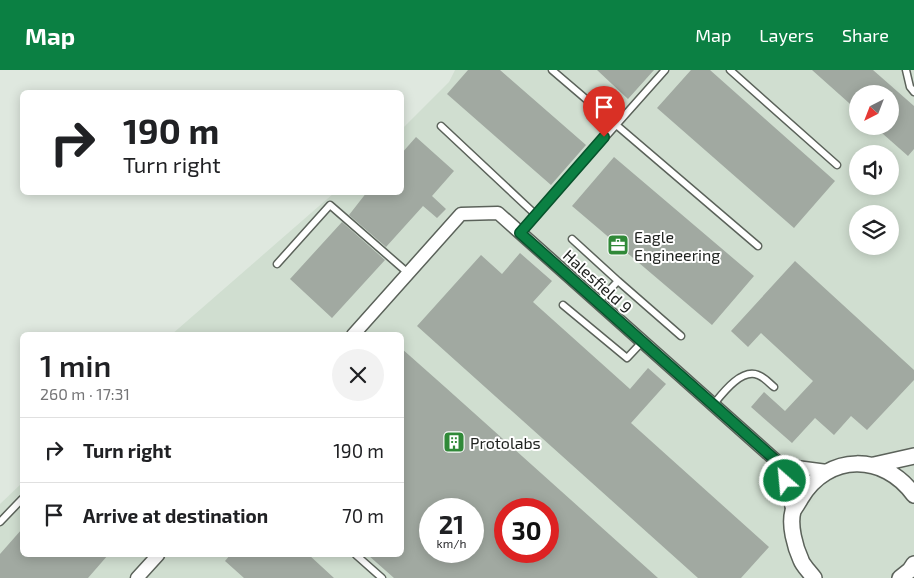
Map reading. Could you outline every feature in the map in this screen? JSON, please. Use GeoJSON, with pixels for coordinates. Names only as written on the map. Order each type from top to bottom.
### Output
{"type":"FeatureCollection","features":[{"type":"Feature","properties":{"kind":"street","name":"Halesfield 9"},"geometry":{"type":"LineString","coordinates":[[356,332],[460,214],[498,213],[781,465]]}},
{"type":"Feature","properties":{"kind":"street"},"geometry":{"type":"LineString","coordinates":[[874,465],[914,456]]}},
{"type":"Feature","properties":{"kind":"street"},"geometry":{"type":"LineString","coordinates":[[793,512],[808,486],[827,471],[853,463],[874,465],[890,471],[906,484],[914,495]]}},
{"type":"Feature","properties":{"kind":"street"},"geometry":{"type":"LineString","coordinates":[[814,578],[801,561],[792,529],[793,512],[781,465],[827,471]]}},
{"type":"Feature","properties":{"kind":"street"},"geometry":{"type":"LineString","coordinates":[[137,578],[156,557]]}},
{"type":"Feature","properties":{"kind":"street"},"geometry":{"type":"LineString","coordinates":[[798,578],[801,561]]}},
{"type":"Feature","properties":{"kind":"street"},"geometry":{"type":"LineString","coordinates":[[900,578],[914,564]]}},
{"type":"Feature","properties":{"kind":"lane"},"geometry":{"type":"LineString","coordinates":[[552,70],[758,246]]}},
{"type":"Feature","properties":{"kind":"lane"},"geometry":{"type":"LineString","coordinates":[[520,233],[664,70]]}},
{"type":"Feature","properties":{"kind":"lane"},"geometry":{"type":"LineString","coordinates":[[730,70],[837,165]]}},
{"type":"Feature","properties":{"kind":"lane"},"geometry":{"type":"LineString","coordinates":[[906,70],[910,87],[914,92]]}},
{"type":"Feature","properties":{"kind":"lane"},"geometry":{"type":"LineString","coordinates":[[441,126],[536,215]]}},
{"type":"Feature","properties":{"kind":"lane"},"geometry":{"type":"LineString","coordinates":[[276,264],[330,205],[408,273]]}},
{"type":"Feature","properties":{"kind":"lane"},"geometry":{"type":"LineString","coordinates":[[572,239],[681,336]]}},
{"type":"Feature","properties":{"kind":"lane"},"geometry":{"type":"LineString","coordinates":[[598,302],[618,281]]}},
{"type":"Feature","properties":{"kind":"lane"},"geometry":{"type":"LineString","coordinates":[[563,305],[627,358],[642,342]]}},
{"type":"Feature","properties":{"kind":"lane"},"geometry":{"type":"LineString","coordinates":[[713,404],[736,379],[751,374],[759,375],[774,387]]}},
{"type":"Feature","properties":{"kind":"lane"},"geometry":{"type":"LineString","coordinates":[[0,522],[20,501]]}},
{"type":"Feature","properties":{"kind":"lane"},"geometry":{"type":"LineString","coordinates":[[358,557],[382,578]]}},
{"type":"Feature","properties":{"kind":"shaded area"},"geometry":{"type":"Polygon","coordinates":[[[455,70],[914,70],[914,578],[0,578],[0,504],[20,485],[20,557],[404,557],[404,332],[174,332],[332,195],[404,195],[404,127],[449,82],[455,70]]]}},
{"type":"Feature","properties":{"kind":"building"},"geometry":{"type":"Polygon","coordinates":[[[468,70],[500,70],[586,145],[551,185],[447,94],[468,70]]]}},
{"type":"Feature","properties":{"kind":"building"},"geometry":{"type":"Polygon","coordinates":[[[597,70],[654,70],[628,99],[597,70]]]}},
{"type":"Feature","properties":{"kind":"building"},"geometry":{"type":"Polygon","coordinates":[[[691,70],[710,70],[835,181],[794,228],[657,108],[691,70]]]}},
{"type":"Feature","properties":{"kind":"building"},"geometry":{"type":"Polygon","coordinates":[[[812,70],[873,70],[890,85],[849,85],[849,103],[812,70]]]}},
{"type":"Feature","properties":{"kind":"building"},"geometry":{"type":"Polygon","coordinates":[[[899,93],[914,106],[914,149],[908,156],[899,148],[899,145],[896,145],[884,135],[899,135],[899,93]]]}},
{"type":"Feature","properties":{"kind":"building"},"geometry":{"type":"Polygon","coordinates":[[[416,137],[454,171],[432,196],[446,209],[437,218],[423,206],[386,247],[349,215],[365,195],[404,195],[404,151],[416,137]]]}},
{"type":"Feature","properties":{"kind":"building"},"geometry":{"type":"Polygon","coordinates":[[[614,157],[754,276],[712,325],[572,206],[614,157]]]}},
{"type":"Feature","properties":{"kind":"building"},"geometry":{"type":"Polygon","coordinates":[[[342,222],[385,260],[332,318],[290,279],[342,222]]]}},
{"type":"Feature","properties":{"kind":"building"},"geometry":{"type":"Polygon","coordinates":[[[520,253],[552,281],[533,302],[630,389],[648,368],[666,384],[631,423],[769,547],[741,578],[698,578],[417,326],[481,255],[502,274],[520,253]]]}},
{"type":"Feature","properties":{"kind":"building"},"geometry":{"type":"Polygon","coordinates":[[[795,261],[914,370],[914,380],[867,430],[851,416],[834,435],[815,418],[792,443],[751,407],[764,392],[785,411],[813,381],[761,333],[748,347],[731,331],[795,261]]]}},
{"type":"Feature","properties":{"kind":"building","name":"Protolabs"},"geometry":{"type":"Polygon","coordinates":[[[404,351],[658,578],[394,578],[370,557],[404,557],[404,351]]]}},
{"type":"Feature","properties":{"kind":"building"},"geometry":{"type":"Polygon","coordinates":[[[20,531],[20,557],[106,557],[88,578],[0,578],[0,554],[20,531]]]}},
{"type":"Feature","properties":{"kind":"building"},"geometry":{"type":"Polygon","coordinates":[[[228,557],[311,557],[334,578],[244,578],[225,561],[228,557]]]}},
{"type":"Feature","properties":{"kind":"place","name":"Eagle Engineering"},"geometry":{"type":"Point","coordinates":[618,245]}},
{"type":"Feature","properties":{"kind":"place","name":"Protolabs"},"geometry":{"type":"Point","coordinates":[454,442]}},
{"type":"Feature","properties":{"kind":"route"},"geometry":{"type":"LineString","coordinates":[[604,137],[520,233],[781,465],[785,481]]}}]}
